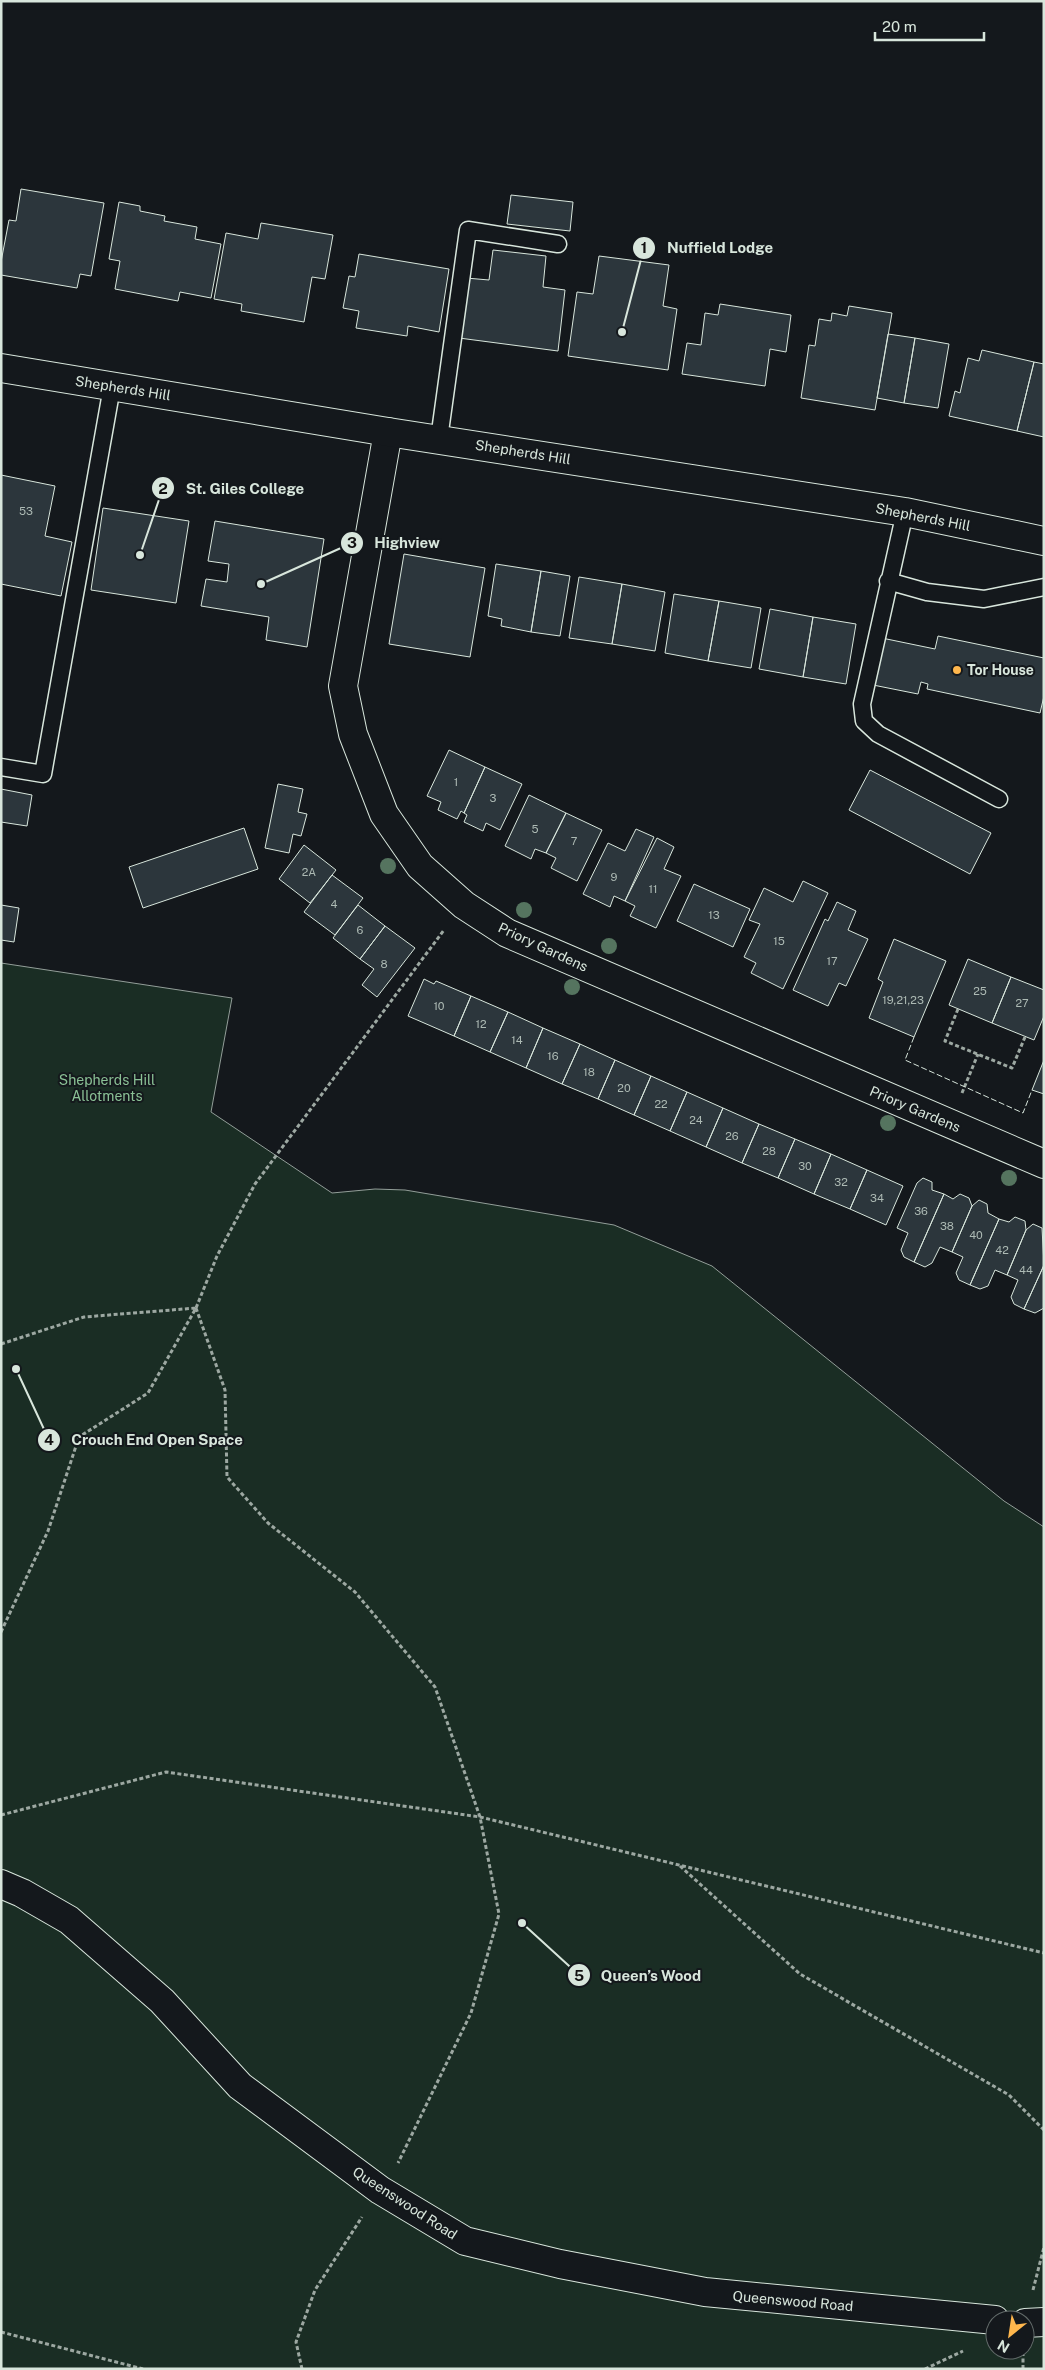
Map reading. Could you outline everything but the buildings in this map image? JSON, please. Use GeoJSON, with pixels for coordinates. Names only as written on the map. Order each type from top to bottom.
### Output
{"type":"FeatureCollection","features":[{"type":"Feature","properties":{"kind":"street","name":"Shepherds Hill"},"geometry":{"type":"LineString","coordinates":[[1,368],[388,432],[906,512],[1044,541]]}},
{"type":"Feature","properties":{"kind":"street","name":"Priory Gardens"},"geometry":{"type":"LineString","coordinates":[[388,432],[343,686],[353,734],[384,814],[420,866],[464,906],[508,932],[1044,1164]]}},
{"type":"Feature","properties":{"kind":"street","name":"Queenswood Road"},"geometry":{"type":"LineString","coordinates":[[1,1884],[22,1893],[76,1926],[162,2001],[240,2086],[380,2190],[465,2242],[560,2264],[705,2292],[985,2319]]}},
{"type":"Feature","properties":{"kind":"lane"},"geometry":{"type":"LineString","coordinates":[[439,439],[468,230],[558,244]]}},
{"type":"Feature","properties":{"kind":"lane"},"geometry":{"type":"LineString","coordinates":[[1,767],[43,774],[112,387]]}},
{"type":"Feature","properties":{"kind":"lane"},"geometry":{"type":"LineString","coordinates":[[906,512],[888,581],[862,704],[864,721],[878,734],[1000,799]]}},
{"type":"Feature","properties":{"kind":"lane"},"geometry":{"type":"LineString","coordinates":[[888,581],[927,592],[984,599],[1044,587]]}},
{"type":"Feature","properties":{"kind":"path"},"geometry":{"type":"LineString","coordinates":[[1,1632],[48,1531],[79,1438],[148,1393],[196,1308],[217,1256],[255,1184],[440,936]]}},
{"type":"Feature","properties":{"kind":"path"},"geometry":{"type":"LineString","coordinates":[[958,1009],[945,1041],[1012,1068],[1024,1037]]}},
{"type":"Feature","properties":{"kind":"path"},"geometry":{"type":"LineString","coordinates":[[964,1086],[978,1054]]}},
{"type":"Feature","properties":{"kind":"path"},"geometry":{"type":"LineString","coordinates":[[1,1344],[84,1317],[196,1308]]}},
{"type":"Feature","properties":{"kind":"path"},"geometry":{"type":"LineString","coordinates":[[196,1308],[225,1390],[227,1477],[268,1523],[355,1592],[435,1687],[480,1817],[499,1914],[471,2014],[394,2171]]}},
{"type":"Feature","properties":{"kind":"path"},"geometry":{"type":"LineString","coordinates":[[1,1815],[166,1772],[480,1817],[1044,1953]]}},
{"type":"Feature","properties":{"kind":"path"},"geometry":{"type":"LineString","coordinates":[[678,1865],[800,1974],[1009,2095],[1044,2130]]}},
{"type":"Feature","properties":{"kind":"path"},"geometry":{"type":"LineString","coordinates":[[302,2369],[296,2342],[315,2290],[366,2210]]}},
{"type":"Feature","properties":{"kind":"path"},"geometry":{"type":"LineString","coordinates":[[1032,2293],[1044,2247]]}},
{"type":"Feature","properties":{"kind":"path"},"geometry":{"type":"LineString","coordinates":[[1,2332],[143,2369]]}},
{"type":"Feature","properties":{"kind":"path"},"geometry":{"type":"LineString","coordinates":[[925,2369],[969,2348]]}},
{"type":"Feature","properties":{"kind":"green space","name":"Shepherds Hill Allotments"},"geometry":{"type":"Polygon","coordinates":[[[1,963],[232,998],[211,1112],[332,1193],[375,1189],[405,1190],[614,1225],[712,1266],[1004,1501],[1044,1527],[1044,2369],[1,2369],[1,963]]]}},
{"type":"Feature","properties":{"kind":"fence"},"geometry":{"type":"LineString","coordinates":[[914,1037],[905,1060],[1023,1113],[1032,1090]]}},
{"type":"Feature","properties":{"kind":"place","name":"Nuffield Lodge"},"geometry":{"type":"Point","coordinates":[622,332]}},
{"type":"Feature","properties":{"kind":"place","name":"St. Giles College"},"geometry":{"type":"Point","coordinates":[140,555]}},
{"type":"Feature","properties":{"kind":"place","name":"Highview"},"geometry":{"type":"Point","coordinates":[261,584]}},
{"type":"Feature","properties":{"kind":"place","name":"Tor House"},"geometry":{"type":"Point","coordinates":[957,670]}},
{"type":"Feature","properties":{"kind":"place","name":"Crouch End Open Space"},"geometry":{"type":"Point","coordinates":[16,1369]}},
{"type":"Feature","properties":{"kind":"place","name":"Queen’s Wood"},"geometry":{"type":"Point","coordinates":[522,1923]}}]}
